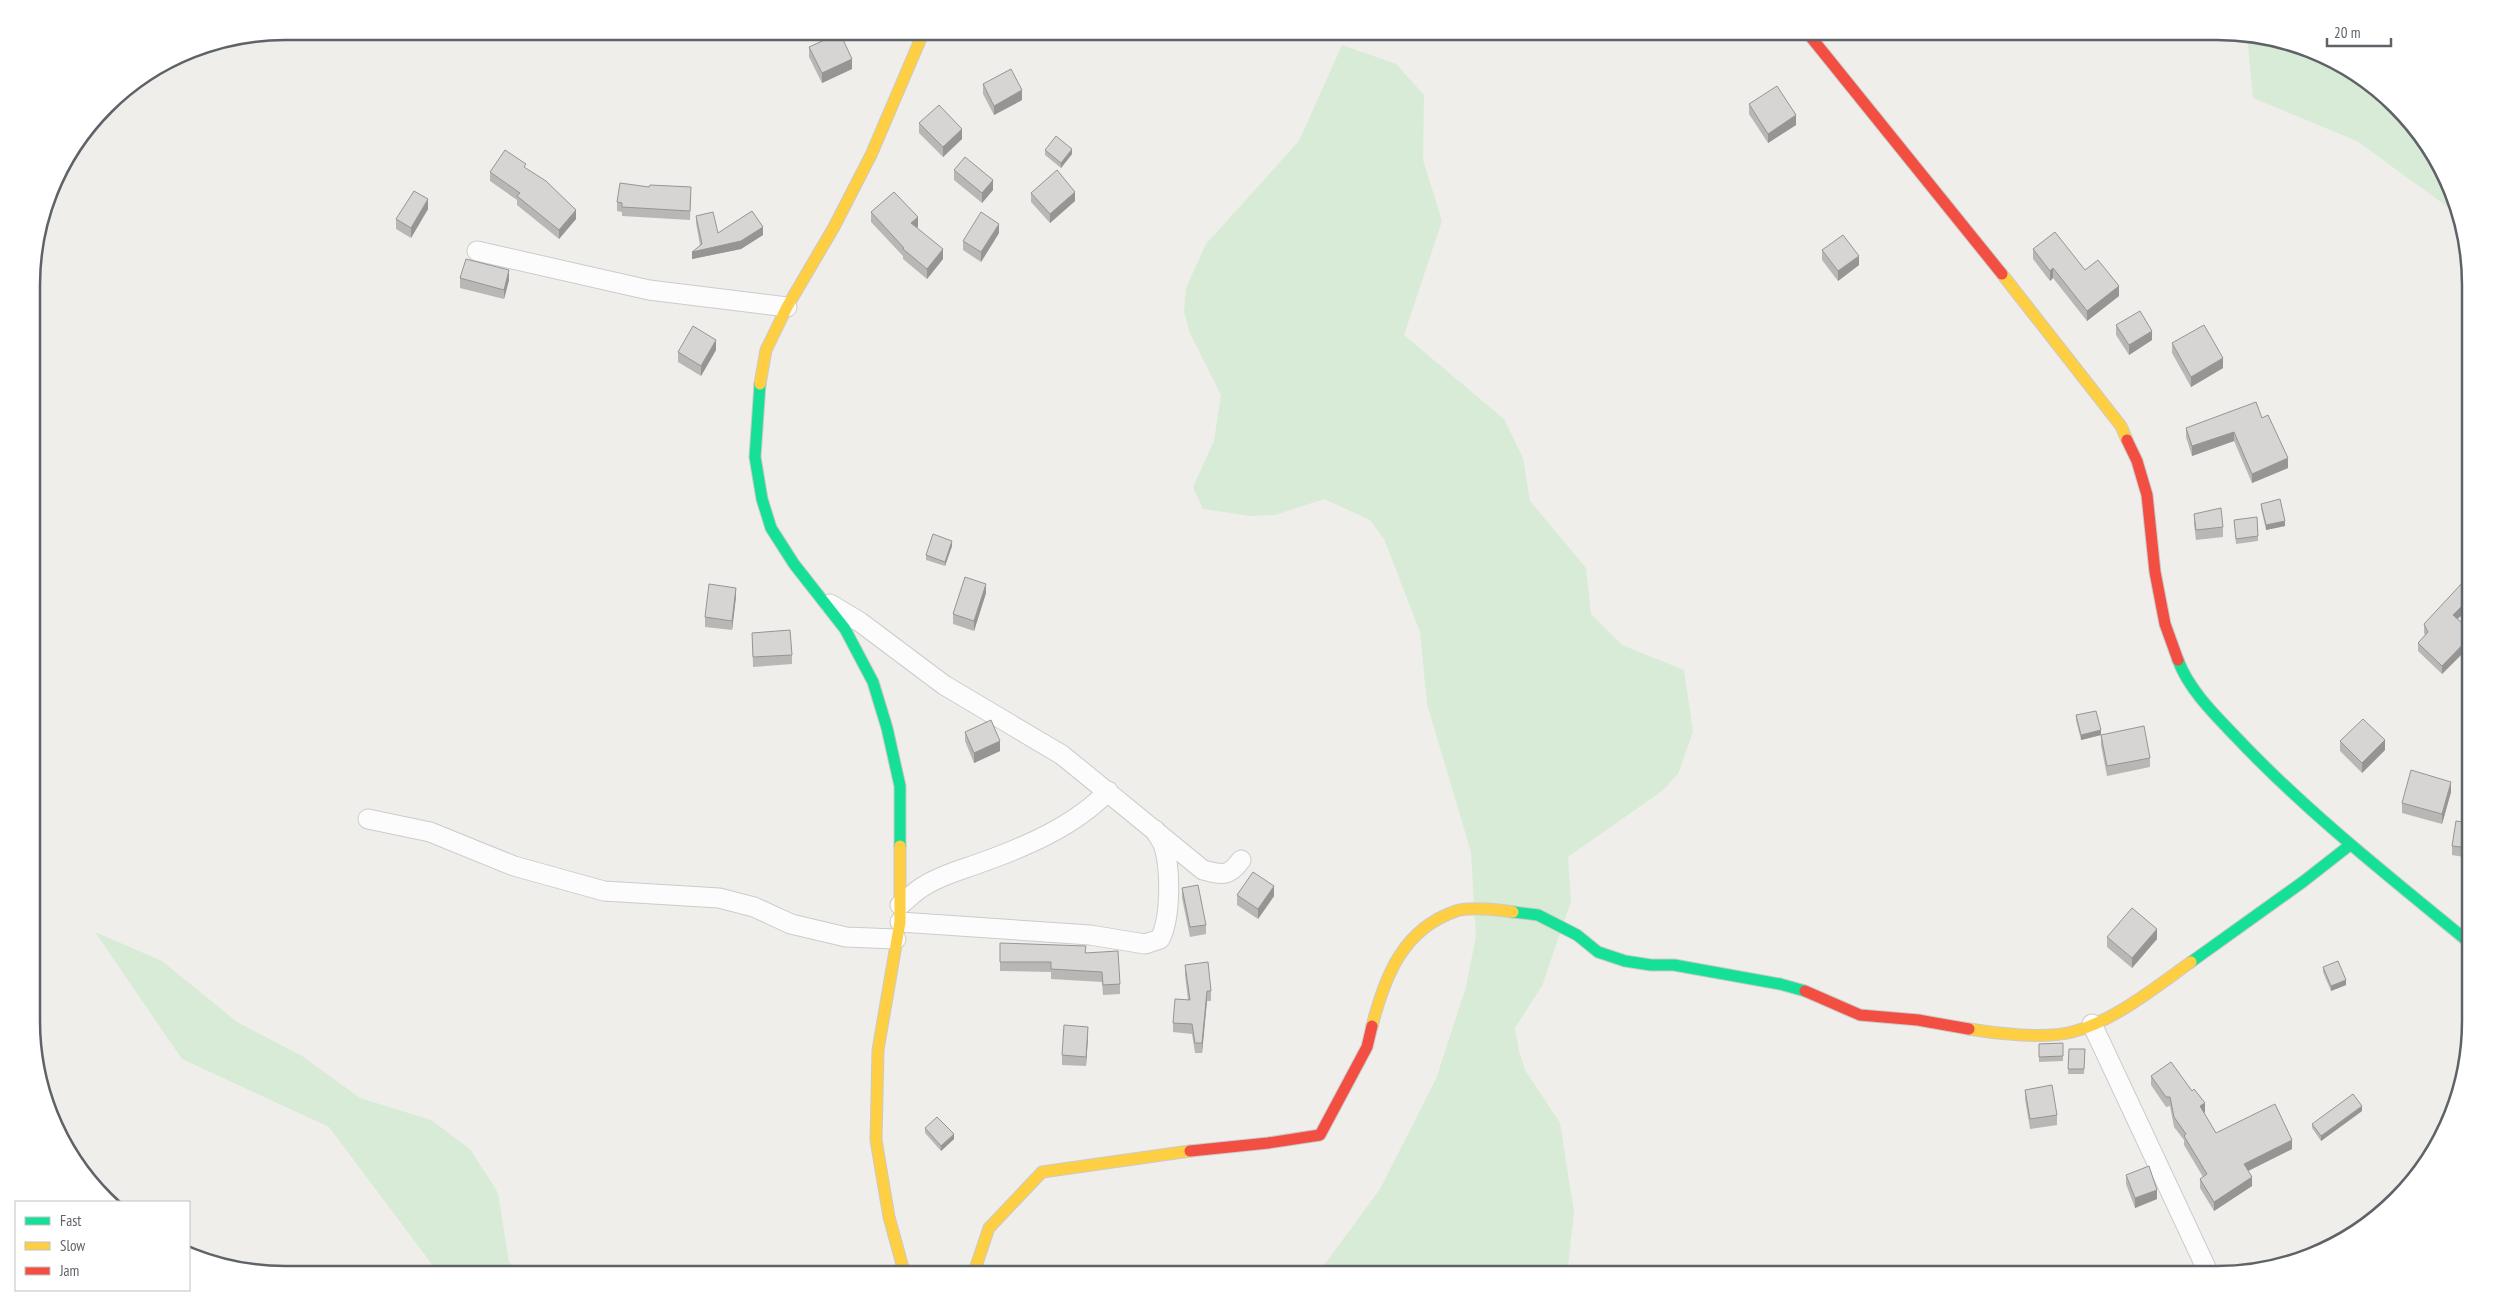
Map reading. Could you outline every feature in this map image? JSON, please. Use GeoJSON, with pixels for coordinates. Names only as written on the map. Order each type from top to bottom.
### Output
{"type":"FeatureCollection","features":[{"type":"Feature","properties":{"kind":"street"},"geometry":{"type":"LineString","coordinates":[[903,1266],[889,1217],[876,1140],[878,1050],[899,922],[900,786],[887,728],[873,682],[845,629],[794,564],[771,528],[762,499],[755,457],[757,398],[766,350],[787,307],[816,260],[867,163],[920,40]]}},
{"type":"Feature","properties":{"kind":"street"},"geometry":{"type":"LineString","coordinates":[[1813,40],[2056,341],[2121,426],[2137,461],[2147,496],[2155,572],[2165,624],[2182,670],[2208,707],[2262,764],[2350,845],[2462,937]]}},
{"type":"Feature","properties":{"kind":"street"},"geometry":{"type":"LineString","coordinates":[[477,251],[649,290],[787,307]]}},
{"type":"Feature","properties":{"kind":"street"},"geometry":{"type":"LineString","coordinates":[[824,600],[860,622],[944,685],[1062,755],[1203,870],[1221,874],[1233,871],[1241,860]]}},
{"type":"Feature","properties":{"kind":"street"},"geometry":{"type":"LineString","coordinates":[[899,922],[923,886],[952,872],[1009,851],[1054,830],[1085,812],[1108,791]]}},
{"type":"Feature","properties":{"kind":"street"},"geometry":{"type":"LineString","coordinates":[[368,820],[430,832],[514,866],[604,891],[719,898],[754,907],[791,924],[846,937],[899,922],[1090,935],[1145,944],[1160,939],[1166,928],[1168,890],[1163,844],[1154,829]]}},
{"type":"Feature","properties":{"kind":"street"},"geometry":{"type":"LineString","coordinates":[[976,1266],[989,1228],[1042,1172],[1154,1154],[1268,1143],[1320,1135],[1367,1047],[1382,987],[1396,962],[1411,938],[1423,928],[1457,911],[1500,910],[1538,915],[1577,935],[1598,952],[1625,961],[1651,965],[1674,965],[1780,984],[1812,993],[1844,1009],[1872,1017],[1918,1020],[1975,1030],[2027,1035],[2072,1032],[2109,1017],[2174,974],[2296,887],[2350,845]]}},
{"type":"Feature","properties":{"kind":"street"},"geometry":{"type":"LineString","coordinates":[[2092,1024],[2205,1266]]}},
{"type":"Feature","properties":{"kind":"green space"},"geometry":{"type":"Polygon","coordinates":[[[2248,42],[2280,48],[2325,65],[2366,91],[2401,124],[2421,149],[2437,177],[2450,209],[2357,141],[2253,98],[2248,42]]]}},
{"type":"Feature","properties":{"kind":"green space"},"geometry":{"type":"Polygon","coordinates":[[[1342,45],[1396,64],[1424,95],[1423,160],[1442,221],[1404,335],[1504,419],[1523,458],[1530,501],[1586,568],[1591,614],[1622,645],[1684,670],[1693,732],[1678,774],[1662,791],[1568,857],[1571,901],[1542,986],[1515,1028],[1525,1070],[1560,1123],[1574,1212],[1568,1266],[1325,1266],[1380,1189],[1436,1079],[1466,987],[1476,936],[1471,852],[1427,704],[1420,632],[1384,539],[1370,520],[1324,499],[1275,515],[1250,516],[1203,509],[1193,487],[1214,441],[1221,395],[1190,333],[1184,312],[1186,288],[1206,244],[1299,141],[1342,45]]]}},
{"type":"Feature","properties":{"kind":"green space"},"geometry":{"type":"Polygon","coordinates":[[[95,932],[162,961],[237,1022],[302,1056],[360,1098],[431,1120],[470,1149],[498,1193],[509,1262],[514,1266],[433,1266],[329,1127],[182,1059],[95,932]]]}},
{"type":"Feature","properties":{"kind":"building"},"geometry":{"type":"Polygon","coordinates":[[[824,40],[843,40],[852,59],[822,73],[809,47],[824,40]]]}},
{"type":"Feature","properties":{"kind":"building"},"geometry":{"type":"Polygon","coordinates":[[[1011,69],[1022,90],[994,106],[983,84],[1011,69]]]}},
{"type":"Feature","properties":{"kind":"building"},"geometry":{"type":"Polygon","coordinates":[[[1777,86],[1796,115],[1768,134],[1749,104],[1777,86]]]}},
{"type":"Feature","properties":{"kind":"building"},"geometry":{"type":"Polygon","coordinates":[[[939,105],[962,129],[943,147],[919,123],[939,105]]]}},
{"type":"Feature","properties":{"kind":"building"},"geometry":{"type":"Polygon","coordinates":[[[1056,136],[1072,149],[1061,163],[1045,150],[1056,136]]]}},
{"type":"Feature","properties":{"kind":"building"},"geometry":{"type":"Polygon","coordinates":[[[505,150],[526,164],[524,167],[546,181],[576,210],[559,230],[517,196],[520,193],[490,172],[505,150]]]}},
{"type":"Feature","properties":{"kind":"building"},"geometry":{"type":"Polygon","coordinates":[[[965,157],[993,180],[982,193],[954,170],[965,157]]]}},
{"type":"Feature","properties":{"kind":"building"},"geometry":{"type":"Polygon","coordinates":[[[1057,170],[1075,192],[1050,214],[1031,193],[1057,170]]]}},
{"type":"Feature","properties":{"kind":"building"},"geometry":{"type":"Polygon","coordinates":[[[620,183],[649,187],[650,185],[691,187],[690,211],[622,207],[622,203],[617,202],[620,183]]]}},
{"type":"Feature","properties":{"kind":"building"},"geometry":{"type":"Polygon","coordinates":[[[414,191],[428,199],[411,228],[396,219],[414,191]]]}},
{"type":"Feature","properties":{"kind":"building"},"geometry":{"type":"Polygon","coordinates":[[[894,192],[918,217],[911,223],[943,249],[927,269],[903,249],[871,212],[894,192]]]}},
{"type":"Feature","properties":{"kind":"building"},"geometry":{"type":"Polygon","coordinates":[[[752,211],[763,227],[741,241],[692,252],[702,244],[696,216],[713,212],[718,233],[752,211]]]}},
{"type":"Feature","properties":{"kind":"building"},"geometry":{"type":"Polygon","coordinates":[[[981,212],[999,224],[981,252],[963,241],[981,212]]]}},
{"type":"Feature","properties":{"kind":"building"},"geometry":{"type":"Polygon","coordinates":[[[2055,232],[2085,270],[2098,260],[2119,286],[2087,311],[2053,268],[2050,271],[2033,249],[2055,232]]]}},
{"type":"Feature","properties":{"kind":"building"},"geometry":{"type":"Polygon","coordinates":[[[1843,235],[1859,256],[1838,271],[1822,250],[1843,235]]]}},
{"type":"Feature","properties":{"kind":"building"},"geometry":{"type":"Polygon","coordinates":[[[466,259],[509,270],[504,290],[460,278],[466,259]]]}},
{"type":"Feature","properties":{"kind":"building"},"geometry":{"type":"Polygon","coordinates":[[[2140,311],[2152,331],[2129,345],[2116,325],[2140,311]]]}},
{"type":"Feature","properties":{"kind":"building"},"geometry":{"type":"Polygon","coordinates":[[[2204,325],[2223,358],[2191,377],[2172,343],[2204,325]]]}},
{"type":"Feature","properties":{"kind":"building"},"geometry":{"type":"Polygon","coordinates":[[[693,326],[716,340],[701,366],[678,352],[693,326]]]}},
{"type":"Feature","properties":{"kind":"building"},"geometry":{"type":"Polygon","coordinates":[[[2256,402],[2262,418],[2268,415],[2288,458],[2252,474],[2234,432],[2192,446],[2186,428],[2256,402]]]}},
{"type":"Feature","properties":{"kind":"building"},"geometry":{"type":"Polygon","coordinates":[[[2280,499],[2285,521],[2266,525],[2261,504],[2280,499]]]}},
{"type":"Feature","properties":{"kind":"building"},"geometry":{"type":"Polygon","coordinates":[[[2221,508],[2223,527],[2196,530],[2194,514],[2221,508]]]}},
{"type":"Feature","properties":{"kind":"building"},"geometry":{"type":"Polygon","coordinates":[[[2257,517],[2258,536],[2236,539],[2234,520],[2257,517]]]}},
{"type":"Feature","properties":{"kind":"building"},"geometry":{"type":"Polygon","coordinates":[[[933,534],[952,541],[945,562],[926,555],[933,534]]]}},
{"type":"Feature","properties":{"kind":"building"},"geometry":{"type":"Polygon","coordinates":[[[965,577],[986,584],[974,621],[953,614],[965,577]]]}},
{"type":"Feature","properties":{"kind":"building"},"geometry":{"type":"Polygon","coordinates":[[[2462,583],[2462,606],[2453,615],[2462,623],[2462,645],[2442,666],[2418,643],[2428,632],[2424,624],[2462,583]]]}},
{"type":"Feature","properties":{"kind":"building"},"geometry":{"type":"Polygon","coordinates":[[[709,584],[736,588],[732,621],[705,617],[709,584]]]}},
{"type":"Feature","properties":{"kind":"building"},"geometry":{"type":"Polygon","coordinates":[[[790,630],[792,655],[753,657],[752,633],[790,630]]]}},
{"type":"Feature","properties":{"kind":"building"},"geometry":{"type":"Polygon","coordinates":[[[2096,711],[2101,730],[2081,735],[2076,715],[2096,711]]]}},
{"type":"Feature","properties":{"kind":"building"},"geometry":{"type":"Polygon","coordinates":[[[2363,719],[2385,740],[2362,763],[2340,741],[2363,719]]]}},
{"type":"Feature","properties":{"kind":"building"},"geometry":{"type":"Polygon","coordinates":[[[991,720],[1000,741],[974,753],[965,732],[991,720]]]}},
{"type":"Feature","properties":{"kind":"building"},"geometry":{"type":"Polygon","coordinates":[[[2144,726],[2150,758],[2107,766],[2101,735],[2144,726]]]}},
{"type":"Feature","properties":{"kind":"building"},"geometry":{"type":"Polygon","coordinates":[[[2411,770],[2451,782],[2442,814],[2402,803],[2411,770]]]}},
{"type":"Feature","properties":{"kind":"building"},"geometry":{"type":"Polygon","coordinates":[[[2456,821],[2462,822],[2462,847],[2452,846],[2456,821]]]}},
{"type":"Feature","properties":{"kind":"building"},"geometry":{"type":"Polygon","coordinates":[[[1253,872],[1274,886],[1258,909],[1237,895],[1253,872]]]}},
{"type":"Feature","properties":{"kind":"building"},"geometry":{"type":"Polygon","coordinates":[[[1198,885],[1206,925],[1190,927],[1182,888],[1198,885]]]}},
{"type":"Feature","properties":{"kind":"building"},"geometry":{"type":"Polygon","coordinates":[[[2132,908],[2157,929],[2132,958],[2107,937],[2132,908]]]}},
{"type":"Feature","properties":{"kind":"building"},"geometry":{"type":"Polygon","coordinates":[[[1000,943],[1086,946],[1085,953],[1118,951],[1120,984],[1103,985],[1102,972],[1051,969],[1051,962],[1000,962],[1000,943]]]}},
{"type":"Feature","properties":{"kind":"building"},"geometry":{"type":"Polygon","coordinates":[[[2338,961],[2346,980],[2331,986],[2323,967],[2338,961]]]}},
{"type":"Feature","properties":{"kind":"building"},"geometry":{"type":"Polygon","coordinates":[[[1208,962],[1211,991],[1207,991],[1202,1043],[1195,1043],[1192,1024],[1173,1023],[1175,999],[1190,1000],[1185,965],[1208,962]]]}},
{"type":"Feature","properties":{"kind":"building"},"geometry":{"type":"Polygon","coordinates":[[[1064,1025],[1088,1027],[1086,1057],[1062,1055],[1064,1025]]]}},
{"type":"Feature","properties":{"kind":"building"},"geometry":{"type":"Polygon","coordinates":[[[2063,1043],[2063,1056],[2039,1057],[2039,1044],[2063,1043]]]}},
{"type":"Feature","properties":{"kind":"building"},"geometry":{"type":"Polygon","coordinates":[[[2069,1049],[2085,1049],[2084,1069],[2068,1069],[2069,1049]]]}},
{"type":"Feature","properties":{"kind":"building"},"geometry":{"type":"Polygon","coordinates":[[[2171,1062],[2192,1091],[2194,1089],[2205,1103],[2200,1106],[2216,1133],[2275,1104],[2292,1140],[2244,1164],[2252,1177],[2214,1202],[2200,1179],[2207,1174],[2184,1136],[2186,1134],[2174,1117],[2170,1097],[2166,1097],[2151,1076],[2171,1062]]]}},
{"type":"Feature","properties":{"kind":"building"},"geometry":{"type":"Polygon","coordinates":[[[2052,1085],[2057,1115],[2030,1119],[2025,1090],[2052,1085]]]}},
{"type":"Feature","properties":{"kind":"building"},"geometry":{"type":"Polygon","coordinates":[[[2353,1094],[2362,1106],[2321,1136],[2312,1124],[2353,1094]]]}},
{"type":"Feature","properties":{"kind":"building"},"geometry":{"type":"Polygon","coordinates":[[[937,1117],[954,1134],[941,1146],[925,1128],[937,1117]]]}},
{"type":"Feature","properties":{"kind":"building"},"geometry":{"type":"Polygon","coordinates":[[[2149,1166],[2157,1190],[2135,1198],[2126,1175],[2149,1166]]]}},
{"type":"Feature","properties":{"kind":"traffic: fast"},"geometry":{"type":"LineString","coordinates":[[760,384],[755,457],[762,499],[771,528],[794,564],[845,629],[873,682],[887,728],[900,786],[900,846]]}},
{"type":"Feature","properties":{"kind":"traffic: fast"},"geometry":{"type":"LineString","coordinates":[[2178,660],[2189,682],[2203,702],[2264,766],[2351,845],[2462,937]]}},
{"type":"Feature","properties":{"kind":"traffic: fast"},"geometry":{"type":"LineString","coordinates":[[2191,962],[2304,881],[2350,845]]}},
{"type":"Feature","properties":{"kind":"traffic: fast"},"geometry":{"type":"LineString","coordinates":[[1513,912],[1538,915],[1577,935],[1598,952],[1625,961],[1651,965],[1674,965],[1780,984],[1805,991]]}},
{"type":"Feature","properties":{"kind":"traffic: slow"},"geometry":{"type":"LineString","coordinates":[[760,384],[766,350],[787,307],[834,227],[871,155],[920,40]]}},
{"type":"Feature","properties":{"kind":"traffic: slow"},"geometry":{"type":"LineString","coordinates":[[2002,274],[2121,426],[2127,440]]}},
{"type":"Feature","properties":{"kind":"traffic: slow"},"geometry":{"type":"LineString","coordinates":[[900,846],[900,922],[878,1050],[876,1140],[889,1217],[903,1266]]}},
{"type":"Feature","properties":{"kind":"traffic: slow"},"geometry":{"type":"LineString","coordinates":[[1372,1026],[1390,972],[1399,956],[1422,930],[1438,919],[1456,911],[1485,909],[1513,912]]}},
{"type":"Feature","properties":{"kind":"traffic: slow"},"geometry":{"type":"LineString","coordinates":[[1969,1029],[2007,1034],[2035,1035],[2072,1032],[2119,1012],[2191,962]]}},
{"type":"Feature","properties":{"kind":"traffic: slow"},"geometry":{"type":"LineString","coordinates":[[976,1266],[989,1228],[1042,1172],[1190,1151]]}},
{"type":"Feature","properties":{"kind":"traffic: jam"},"geometry":{"type":"LineString","coordinates":[[1813,40],[2002,274]]}},
{"type":"Feature","properties":{"kind":"traffic: jam"},"geometry":{"type":"LineString","coordinates":[[2127,440],[2137,461],[2147,495],[2155,572],[2165,624],[2178,660]]}},
{"type":"Feature","properties":{"kind":"traffic: jam"},"geometry":{"type":"LineString","coordinates":[[1805,991],[1860,1015],[1918,1020],[1969,1029]]}},
{"type":"Feature","properties":{"kind":"traffic: jam"},"geometry":{"type":"LineString","coordinates":[[1190,1151],[1268,1143],[1320,1135],[1367,1047],[1372,1026]]}}]}
